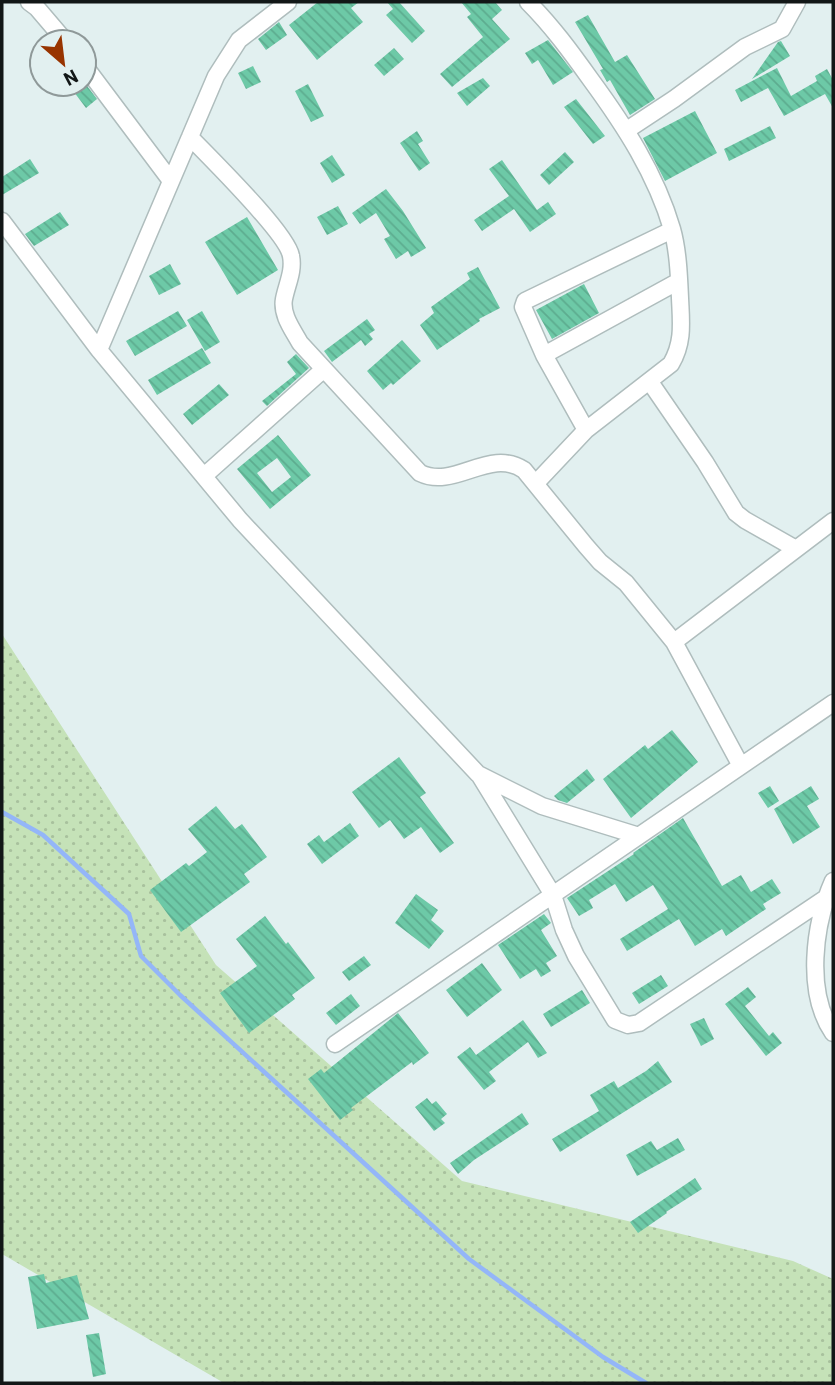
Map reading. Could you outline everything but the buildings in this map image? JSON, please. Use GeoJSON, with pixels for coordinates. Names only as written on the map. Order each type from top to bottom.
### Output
{"type":"FeatureCollection","features":[{"type":"Feature","properties":{"kind":"street"},"geometry":{"type":"LineString","coordinates":[[29,2],[54,28]]}},
{"type":"Feature","properties":{"kind":"street"},"geometry":{"type":"LineString","coordinates":[[99,350],[216,76],[239,40],[288,2]]}},
{"type":"Feature","properties":{"kind":"street"},"geometry":{"type":"LineString","coordinates":[[528,2],[552,26],[627,130],[657,192],[672,230],[679,281],[682,338],[678,352],[670,364],[586,430],[536,484]]}},
{"type":"Feature","properties":{"kind":"street"},"geometry":{"type":"LineString","coordinates":[[627,130],[745,47],[782,29],[797,2]]}},
{"type":"Feature","properties":{"kind":"street"},"geometry":{"type":"LineString","coordinates":[[98,84],[171,181]]}},
{"type":"Feature","properties":{"kind":"street"},"geometry":{"type":"LineString","coordinates":[[190,137],[262,214],[279,234],[291,255],[290,281],[283,301],[287,320],[300,343],[420,473],[431,479],[441,478],[501,461],[515,464],[524,470],[586,546],[600,562],[626,583],[674,642],[741,766]]}},
{"type":"Feature","properties":{"kind":"street"},"geometry":{"type":"LineString","coordinates":[[2,221],[99,350],[240,520],[478,774],[553,895],[576,956],[615,1020],[628,1025],[639,1023],[826,898]]}},
{"type":"Feature","properties":{"kind":"street"},"geometry":{"type":"LineString","coordinates":[[586,430],[544,355],[523,307],[525,301],[672,230]]}},
{"type":"Feature","properties":{"kind":"street"},"geometry":{"type":"LineString","coordinates":[[544,355],[679,281]]}},
{"type":"Feature","properties":{"kind":"street"},"geometry":{"type":"LineString","coordinates":[[204,476],[324,369]]}},
{"type":"Feature","properties":{"kind":"street"},"geometry":{"type":"LineString","coordinates":[[650,382],[736,513],[796,550]]}},
{"type":"Feature","properties":{"kind":"street"},"geometry":{"type":"LineString","coordinates":[[674,642],[833,521]]}},
{"type":"Feature","properties":{"kind":"street"},"geometry":{"type":"LineString","coordinates":[[335,1044],[833,703]]}},
{"type":"Feature","properties":{"kind":"street"},"geometry":{"type":"LineString","coordinates":[[478,774],[541,806],[639,836]]}},
{"type":"Feature","properties":{"kind":"street"},"geometry":{"type":"LineString","coordinates":[[833,881],[817,930],[818,993],[824,1020],[833,1033]]}},
{"type":"Feature","properties":{"kind":"green space"},"geometry":{"type":"Polygon","coordinates":[[[2,634],[216,965],[462,1181],[793,1261],[833,1279],[833,1383],[224,1383],[2,1254],[2,634]]]}},
{"type":"Feature","properties":{"kind":"waterway"},"geometry":{"type":"LineString","coordinates":[[2,812],[43,835],[129,914],[141,956],[180,995],[469,1259],[603,1357],[646,1383]]}}]}
